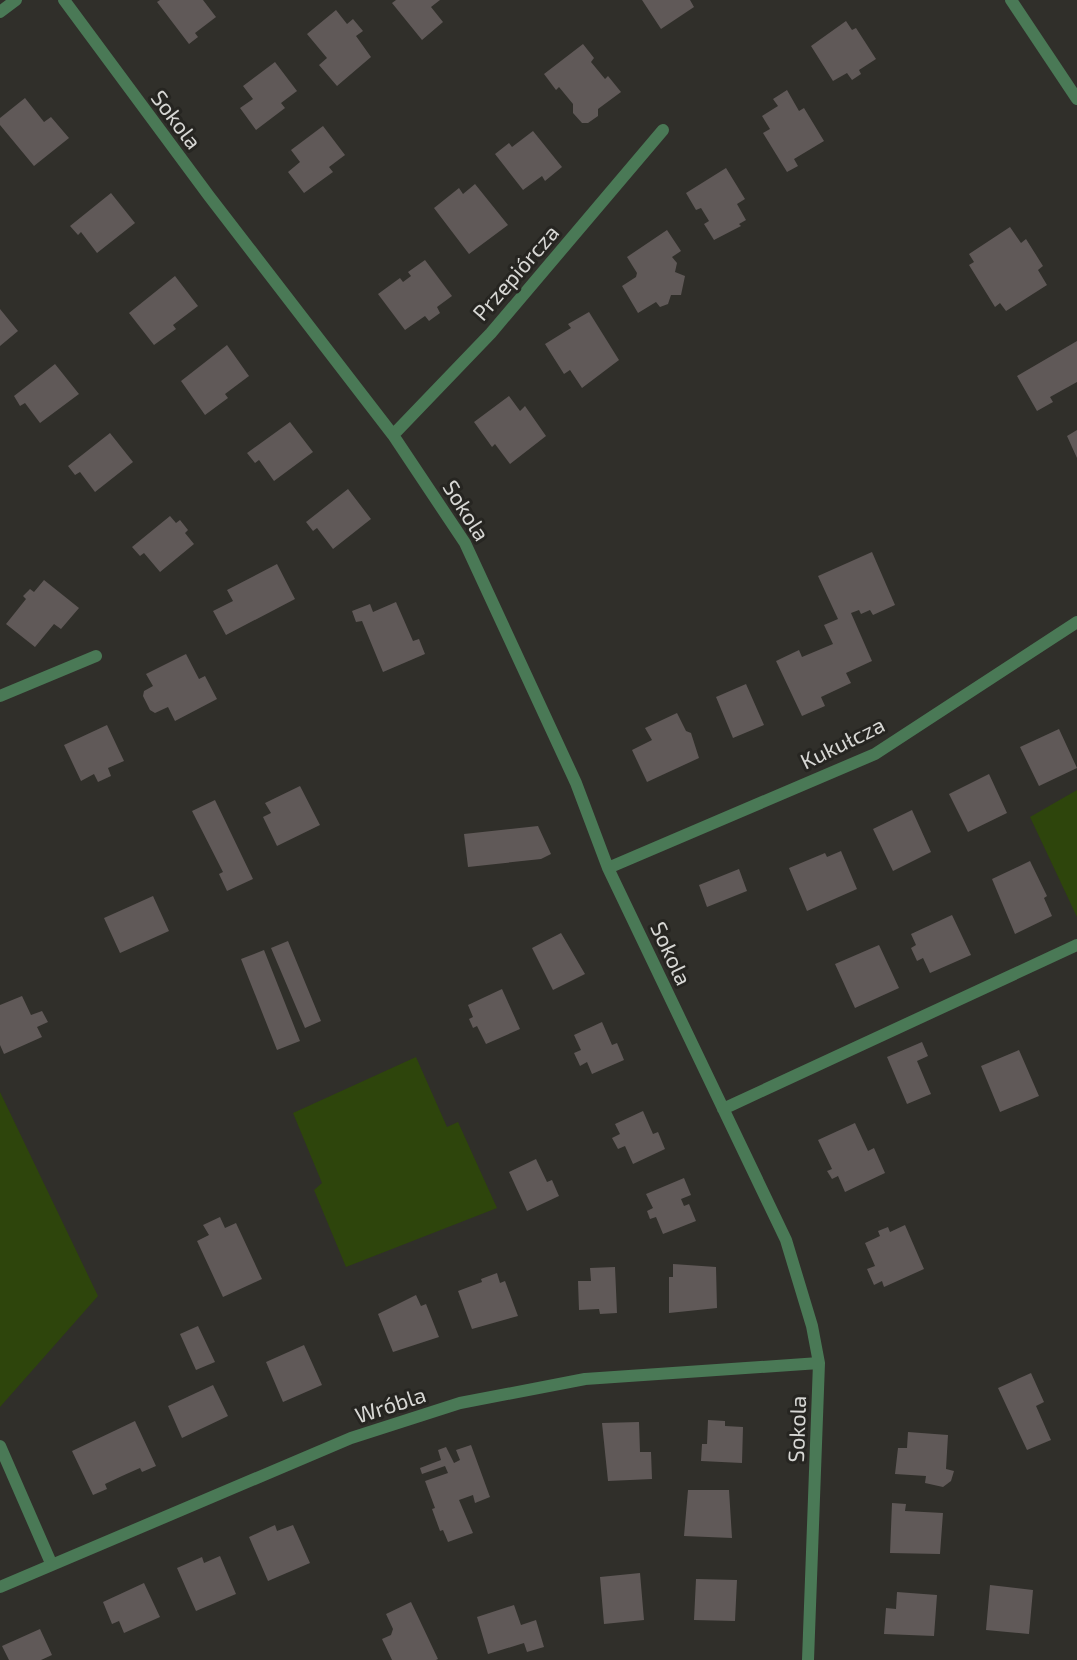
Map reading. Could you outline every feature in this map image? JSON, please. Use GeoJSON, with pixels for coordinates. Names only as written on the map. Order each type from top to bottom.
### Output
{"type":"FeatureCollection","features":[{"type":"Feature","properties":{"kind":"street"},"geometry":{"type":"LineString","coordinates":[[0,12],[16,0]]}},
{"type":"Feature","properties":{"kind":"street","name":"Sokola"},"geometry":{"type":"LineString","coordinates":[[64,0],[213,202],[393,435],[465,543],[576,783],[608,868],[786,1240],[812,1326],[819,1363],[808,1660]]}},
{"type":"Feature","properties":{"kind":"street"},"geometry":{"type":"LineString","coordinates":[[1011,0],[1077,99]]}},
{"type":"Feature","properties":{"kind":"street","name":"Przepiórcza"},"geometry":{"type":"LineString","coordinates":[[393,435],[491,333],[663,130]]}},
{"type":"Feature","properties":{"kind":"street","name":"Kukułcza"},"geometry":{"type":"LineString","coordinates":[[608,868],[875,754],[1077,622]]}},
{"type":"Feature","properties":{"kind":"street"},"geometry":{"type":"LineString","coordinates":[[0,696],[96,656]]}},
{"type":"Feature","properties":{"kind":"street"},"geometry":{"type":"LineString","coordinates":[[723,1109],[1077,945]]}},
{"type":"Feature","properties":{"kind":"street","name":"Wróbla"},"geometry":{"type":"LineString","coordinates":[[0,1587],[51,1563],[351,1438],[460,1403],[585,1378],[819,1363]]}},
{"type":"Feature","properties":{"kind":"street"},"geometry":{"type":"LineString","coordinates":[[0,1446],[51,1563]]}},
{"type":"Feature","properties":{"kind":"green space"},"geometry":{"type":"Polygon","coordinates":[[[1077,790],[1077,917],[1030,817],[1077,790]]]}},
{"type":"Feature","properties":{"kind":"green space"},"geometry":{"type":"Polygon","coordinates":[[[416,1057],[447,1127],[458,1122],[497,1208],[346,1267],[314,1190],[322,1183],[293,1113],[416,1057]]]}},
{"type":"Feature","properties":{"kind":"green space"},"geometry":{"type":"Polygon","coordinates":[[[0,1092],[98,1296],[0,1407],[0,1092]]]}},
{"type":"Feature","properties":{"kind":"building"},"geometry":{"type":"Polygon","coordinates":[[[160,0],[203,0],[216,17],[195,33],[198,37],[189,44],[157,2],[160,0]]]}},
{"type":"Feature","properties":{"kind":"building"},"geometry":{"type":"Polygon","coordinates":[[[396,0],[440,0],[431,7],[443,22],[422,40],[392,3],[396,0]]]}},
{"type":"Feature","properties":{"kind":"building"},"geometry":{"type":"Polygon","coordinates":[[[642,0],[690,0],[694,7],[661,29],[642,0]]]}},
{"type":"Feature","properties":{"kind":"building"},"geometry":{"type":"Polygon","coordinates":[[[336,10],[347,24],[353,19],[363,31],[356,36],[371,57],[337,86],[319,65],[327,58],[307,34],[336,10]]]}},
{"type":"Feature","properties":{"kind":"building"},"geometry":{"type":"Polygon","coordinates":[[[846,21],[852,30],[856,28],[876,59],[859,70],[861,74],[852,80],[847,73],[833,81],[811,46],[846,21]]]}},
{"type":"Feature","properties":{"kind":"building"},"geometry":{"type":"Polygon","coordinates":[[[583,44],[594,58],[591,62],[605,79],[608,76],[621,92],[598,109],[598,116],[588,123],[582,123],[573,113],[573,104],[559,87],[556,90],[544,74],[583,44]]]}},
{"type":"Feature","properties":{"kind":"building"},"geometry":{"type":"Polygon","coordinates":[[[275,62],[297,91],[281,103],[285,108],[256,130],[240,108],[253,99],[243,86],[275,62]]]}},
{"type":"Feature","properties":{"kind":"building"},"geometry":{"type":"Polygon","coordinates":[[[787,90],[799,111],[804,108],[824,141],[794,159],[798,166],[787,172],[763,133],[770,129],[762,116],[778,106],[773,99],[787,90]]]}},
{"type":"Feature","properties":{"kind":"building"},"geometry":{"type":"Polygon","coordinates":[[[25,98],[44,122],[51,117],[69,138],[34,166],[0,125],[0,118],[25,98]]]}},
{"type":"Feature","properties":{"kind":"building"},"geometry":{"type":"Polygon","coordinates":[[[323,126],[345,155],[329,167],[333,172],[304,193],[288,172],[300,162],[291,150],[323,126]]]}},
{"type":"Feature","properties":{"kind":"building"},"geometry":{"type":"Polygon","coordinates":[[[533,131],[562,167],[545,181],[542,176],[523,190],[495,154],[509,143],[512,147],[533,131]]]}},
{"type":"Feature","properties":{"kind":"building"},"geometry":{"type":"Polygon","coordinates":[[[726,168],[745,199],[737,204],[746,220],[739,224],[741,226],[714,240],[704,224],[709,221],[701,208],[696,210],[686,193],[726,168]]]}},
{"type":"Feature","properties":{"kind":"building"},"geometry":{"type":"Polygon","coordinates":[[[475,184],[508,225],[469,254],[434,208],[459,188],[463,194],[475,184]]]}},
{"type":"Feature","properties":{"kind":"building"},"geometry":{"type":"Polygon","coordinates":[[[111,193],[135,223],[97,253],[81,232],[78,235],[70,226],[111,193]]]}},
{"type":"Feature","properties":{"kind":"building"},"geometry":{"type":"Polygon","coordinates":[[[1010,227],[1021,243],[1026,239],[1043,266],[1038,270],[1047,285],[1006,311],[1000,303],[995,307],[969,265],[974,262],[969,254],[1010,227]]]}},
{"type":"Feature","properties":{"kind":"building"},"geometry":{"type":"Polygon","coordinates":[[[667,230],[681,251],[672,257],[677,263],[675,272],[685,276],[681,295],[671,295],[668,304],[660,307],[656,302],[638,313],[622,286],[636,277],[637,273],[627,257],[667,230]]]}},
{"type":"Feature","properties":{"kind":"building"},"geometry":{"type":"Polygon","coordinates":[[[425,260],[452,296],[437,307],[440,313],[429,321],[425,316],[405,330],[378,294],[400,278],[403,282],[411,276],[408,272],[425,260]]]}},
{"type":"Feature","properties":{"kind":"building"},"geometry":{"type":"Polygon","coordinates":[[[175,276],[198,306],[173,325],[176,329],[154,345],[129,313],[175,276]]]}},
{"type":"Feature","properties":{"kind":"building"},"geometry":{"type":"Polygon","coordinates":[[[0,309],[18,331],[0,346],[0,309]]]}},
{"type":"Feature","properties":{"kind":"building"},"geometry":{"type":"Polygon","coordinates":[[[589,312],[619,360],[582,388],[570,370],[564,374],[545,344],[571,328],[568,324],[589,312]]]}},
{"type":"Feature","properties":{"kind":"building"},"geometry":{"type":"Polygon","coordinates":[[[1077,341],[1077,382],[1050,397],[1053,402],[1037,411],[1017,376],[1077,341]]]}},
{"type":"Feature","properties":{"kind":"building"},"geometry":{"type":"Polygon","coordinates":[[[227,345],[249,376],[225,394],[228,398],[205,415],[181,381],[227,345]]]}},
{"type":"Feature","properties":{"kind":"building"},"geometry":{"type":"Polygon","coordinates":[[[55,364],[79,394],[40,423],[25,403],[20,406],[14,396],[55,364]]]}},
{"type":"Feature","properties":{"kind":"building"},"geometry":{"type":"Polygon","coordinates":[[[509,396],[520,411],[525,406],[546,436],[510,464],[495,444],[492,447],[474,422],[509,396]]]}},
{"type":"Feature","properties":{"kind":"building"},"geometry":{"type":"Polygon","coordinates":[[[290,422],[313,452],[274,481],[259,460],[255,463],[247,453],[290,422]]]}},
{"type":"Feature","properties":{"kind":"building"},"geometry":{"type":"Polygon","coordinates":[[[1077,430],[1077,458],[1067,436],[1077,430]]]}},
{"type":"Feature","properties":{"kind":"building"},"geometry":{"type":"Polygon","coordinates":[[[110,433],[133,462],[95,492],[80,472],[75,475],[68,466],[110,433]]]}},
{"type":"Feature","properties":{"kind":"building"},"geometry":{"type":"Polygon","coordinates":[[[348,489],[371,519],[333,549],[317,528],[313,531],[306,522],[348,489]]]}},
{"type":"Feature","properties":{"kind":"building"},"geometry":{"type":"Polygon","coordinates":[[[170,516],[176,523],[180,520],[188,530],[185,533],[194,544],[160,572],[144,553],[140,556],[132,547],[170,516]]]}},
{"type":"Feature","properties":{"kind":"building"},"geometry":{"type":"Polygon","coordinates":[[[872,552],[895,605],[873,615],[870,610],[861,614],[859,610],[851,613],[872,661],[846,673],[851,683],[821,697],[825,706],[802,716],[776,661],[799,650],[802,657],[833,644],[824,625],[838,619],[818,576],[872,552]]]}},
{"type":"Feature","properties":{"kind":"building"},"geometry":{"type":"Polygon","coordinates":[[[277,564],[295,599],[226,635],[213,611],[233,601],[227,590],[277,564]]]}},
{"type":"Feature","properties":{"kind":"building"},"geometry":{"type":"Polygon","coordinates":[[[44,580],[79,608],[61,629],[54,624],[35,647],[6,624],[26,599],[23,596],[30,589],[34,592],[44,580]]]}},
{"type":"Feature","properties":{"kind":"building"},"geometry":{"type":"Polygon","coordinates":[[[396,602],[413,641],[419,639],[425,654],[383,672],[362,621],[356,622],[352,611],[370,604],[373,612],[396,602]]]}},
{"type":"Feature","properties":{"kind":"building"},"geometry":{"type":"Polygon","coordinates":[[[186,654],[199,679],[205,676],[217,699],[175,721],[168,707],[155,713],[150,710],[143,696],[144,691],[153,686],[146,674],[186,654]]]}},
{"type":"Feature","properties":{"kind":"building"},"geometry":{"type":"Polygon","coordinates":[[[746,684],[764,725],[733,738],[716,697],[746,684]]]}},
{"type":"Feature","properties":{"kind":"building"},"geometry":{"type":"Polygon","coordinates":[[[677,713],[686,731],[691,733],[699,758],[647,782],[632,750],[652,740],[645,728],[677,713]]]}},
{"type":"Feature","properties":{"kind":"building"},"geometry":{"type":"Polygon","coordinates":[[[107,725],[124,761],[108,768],[111,776],[98,782],[94,774],[81,781],[64,745],[107,725]]]}},
{"type":"Feature","properties":{"kind":"building"},"geometry":{"type":"Polygon","coordinates":[[[1059,729],[1077,768],[1039,786],[1020,747],[1059,729]]]}},
{"type":"Feature","properties":{"kind":"building"},"geometry":{"type":"Polygon","coordinates":[[[989,774],[1007,813],[968,832],[949,794],[989,774]]]}},
{"type":"Feature","properties":{"kind":"building"},"geometry":{"type":"Polygon","coordinates":[[[300,786],[320,825],[277,846],[263,817],[271,813],[265,803],[300,786]]]}},
{"type":"Feature","properties":{"kind":"building"},"geometry":{"type":"Polygon","coordinates":[[[215,800],[253,879],[227,891],[219,874],[223,872],[192,811],[215,800]]]}},
{"type":"Feature","properties":{"kind":"building"},"geometry":{"type":"Polygon","coordinates":[[[912,810],[931,852],[893,871],[873,829],[912,810]]]}},
{"type":"Feature","properties":{"kind":"building"},"geometry":{"type":"Polygon","coordinates":[[[538,826],[551,854],[541,859],[468,867],[464,834],[538,826]]]}},
{"type":"Feature","properties":{"kind":"building"},"geometry":{"type":"Polygon","coordinates":[[[841,851],[857,889],[807,911],[789,868],[825,853],[827,857],[841,851]]]}},
{"type":"Feature","properties":{"kind":"building"},"geometry":{"type":"Polygon","coordinates":[[[1030,861],[1047,896],[1044,898],[1052,916],[1015,934],[992,879],[1030,861]]]}},
{"type":"Feature","properties":{"kind":"building"},"geometry":{"type":"Polygon","coordinates":[[[739,869],[747,891],[707,907],[699,885],[739,869]]]}},
{"type":"Feature","properties":{"kind":"building"},"geometry":{"type":"Polygon","coordinates":[[[153,896],[169,931],[120,953],[104,918],[153,896]]]}},
{"type":"Feature","properties":{"kind":"building"},"geometry":{"type":"Polygon","coordinates":[[[952,915],[971,955],[930,973],[923,958],[917,961],[911,948],[916,945],[911,934],[952,915]]]}},
{"type":"Feature","properties":{"kind":"building"},"geometry":{"type":"Polygon","coordinates":[[[561,933],[585,974],[553,990],[532,948],[561,933]]]}},
{"type":"Feature","properties":{"kind":"building"},"geometry":{"type":"Polygon","coordinates":[[[288,941],[321,1021],[305,1028],[271,948],[288,941]]]}},
{"type":"Feature","properties":{"kind":"building"},"geometry":{"type":"Polygon","coordinates":[[[879,945],[899,988],[855,1008],[835,964],[879,945]]]}},
{"type":"Feature","properties":{"kind":"building"},"geometry":{"type":"Polygon","coordinates":[[[264,950],[300,1041],[277,1050],[241,959],[264,950]]]}},
{"type":"Feature","properties":{"kind":"building"},"geometry":{"type":"Polygon","coordinates":[[[502,989],[520,1029],[486,1044],[477,1026],[473,1028],[469,1019],[473,1017],[468,1005],[502,989]]]}},
{"type":"Feature","properties":{"kind":"building"},"geometry":{"type":"Polygon","coordinates":[[[22,996],[31,1015],[42,1011],[48,1022],[37,1027],[42,1037],[4,1054],[0,1045],[0,1005],[22,996]]]}},
{"type":"Feature","properties":{"kind":"building"},"geometry":{"type":"Polygon","coordinates":[[[602,1022],[612,1045],[617,1043],[624,1060],[592,1074],[587,1062],[580,1066],[574,1053],[581,1050],[574,1035],[602,1022]]]}},
{"type":"Feature","properties":{"kind":"building"},"geometry":{"type":"Polygon","coordinates":[[[922,1042],[928,1056],[917,1061],[931,1094],[907,1104],[887,1057],[922,1042]]]}},
{"type":"Feature","properties":{"kind":"building"},"geometry":{"type":"Polygon","coordinates":[[[1019,1050],[1039,1096],[1000,1112],[981,1066],[1019,1050]]]}},
{"type":"Feature","properties":{"kind":"building"},"geometry":{"type":"Polygon","coordinates":[[[643,1111],[653,1134],[658,1132],[665,1149],[633,1164],[625,1146],[618,1149],[612,1138],[620,1134],[615,1124],[643,1111]]]}},
{"type":"Feature","properties":{"kind":"building"},"geometry":{"type":"Polygon","coordinates":[[[855,1123],[868,1151],[874,1148],[885,1173],[845,1192],[838,1176],[832,1179],[827,1171],[832,1169],[818,1140],[855,1123]]]}},
{"type":"Feature","properties":{"kind":"building"},"geometry":{"type":"Polygon","coordinates":[[[536,1159],[547,1182],[552,1180],[559,1196],[527,1211],[509,1172],[536,1159]]]}},
{"type":"Feature","properties":{"kind":"building"},"geometry":{"type":"Polygon","coordinates":[[[684,1178],[691,1195],[681,1199],[684,1206],[689,1204],[696,1221],[663,1234],[656,1217],[650,1219],[647,1211],[653,1208],[646,1194],[684,1178]]]}},
{"type":"Feature","properties":{"kind":"building"},"geometry":{"type":"Polygon","coordinates":[[[220,1217],[225,1228],[236,1223],[262,1279],[223,1297],[197,1241],[209,1235],[203,1225],[220,1217]]]}},
{"type":"Feature","properties":{"kind":"building"},"geometry":{"type":"Polygon","coordinates":[[[905,1225],[924,1269],[884,1287],[882,1281],[874,1285],[867,1269],[875,1266],[865,1243],[880,1236],[878,1231],[888,1227],[890,1232],[905,1225]]]}},
{"type":"Feature","properties":{"kind":"building"},"geometry":{"type":"Polygon","coordinates":[[[673,1264],[716,1267],[717,1308],[669,1313],[669,1277],[673,1277],[673,1264]]]}},
{"type":"Feature","properties":{"kind":"building"},"geometry":{"type":"Polygon","coordinates":[[[615,1267],[617,1313],[600,1314],[599,1309],[579,1310],[578,1281],[591,1281],[590,1268],[615,1267]]]}},
{"type":"Feature","properties":{"kind":"building"},"geometry":{"type":"Polygon","coordinates":[[[497,1273],[500,1283],[505,1281],[518,1316],[472,1329],[458,1291],[482,1282],[481,1279],[497,1273]]]}},
{"type":"Feature","properties":{"kind":"building"},"geometry":{"type":"Polygon","coordinates":[[[416,1295],[421,1306],[426,1304],[439,1337],[393,1352],[378,1314],[416,1295]]]}},
{"type":"Feature","properties":{"kind":"building"},"geometry":{"type":"Polygon","coordinates":[[[198,1326],[215,1362],[196,1370],[180,1334],[198,1326]]]}},
{"type":"Feature","properties":{"kind":"building"},"geometry":{"type":"Polygon","coordinates":[[[304,1345],[322,1385],[283,1402],[266,1362],[304,1345]]]}},
{"type":"Feature","properties":{"kind":"building"},"geometry":{"type":"Polygon","coordinates":[[[1031,1373],[1044,1402],[1036,1406],[1051,1440],[1027,1450],[998,1388],[1031,1373]]]}},
{"type":"Feature","properties":{"kind":"building"},"geometry":{"type":"Polygon","coordinates":[[[213,1385],[228,1416],[182,1438],[168,1406],[213,1385]]]}},
{"type":"Feature","properties":{"kind":"building"},"geometry":{"type":"Polygon","coordinates":[[[708,1420],[725,1421],[725,1426],[743,1427],[742,1463],[701,1461],[702,1444],[707,1444],[708,1420]]]}},
{"type":"Feature","properties":{"kind":"building"},"geometry":{"type":"Polygon","coordinates":[[[135,1421],[156,1466],[142,1472],[140,1468],[122,1476],[105,1484],[107,1489],[93,1495],[72,1451],[135,1421]]]}},
{"type":"Feature","properties":{"kind":"building"},"geometry":{"type":"Polygon","coordinates":[[[639,1422],[640,1452],[651,1452],[652,1479],[608,1481],[602,1423],[639,1422]]]}},
{"type":"Feature","properties":{"kind":"building"},"geometry":{"type":"Polygon","coordinates":[[[908,1432],[948,1435],[946,1469],[954,1471],[951,1481],[943,1487],[925,1483],[926,1476],[895,1474],[898,1448],[907,1448],[908,1432]]]}},
{"type":"Feature","properties":{"kind":"building"},"geometry":{"type":"Polygon","coordinates":[[[471,1445],[490,1497],[475,1503],[473,1495],[459,1500],[473,1533],[448,1542],[443,1530],[440,1531],[432,1509],[435,1508],[425,1481],[448,1473],[445,1466],[422,1474],[420,1468],[441,1460],[438,1450],[446,1447],[454,1463],[460,1460],[456,1450],[471,1445]]]}},
{"type":"Feature","properties":{"kind":"building"},"geometry":{"type":"Polygon","coordinates":[[[688,1490],[729,1490],[732,1538],[684,1536],[688,1490]]]}},
{"type":"Feature","properties":{"kind":"building"},"geometry":{"type":"Polygon","coordinates":[[[892,1503],[906,1504],[905,1511],[943,1513],[940,1554],[890,1553],[892,1503]]]}},
{"type":"Feature","properties":{"kind":"building"},"geometry":{"type":"Polygon","coordinates":[[[275,1525],[277,1531],[293,1525],[310,1563],[268,1581],[249,1537],[275,1525]]]}},
{"type":"Feature","properties":{"kind":"building"},"geometry":{"type":"Polygon","coordinates":[[[220,1556],[236,1594],[196,1611],[177,1568],[202,1557],[204,1563],[220,1556]]]}},
{"type":"Feature","properties":{"kind":"building"},"geometry":{"type":"Polygon","coordinates":[[[640,1573],[644,1620],[604,1624],[600,1577],[640,1573]]]}},
{"type":"Feature","properties":{"kind":"building"},"geometry":{"type":"Polygon","coordinates":[[[696,1579],[737,1580],[735,1621],[694,1620],[696,1579]]]}},
{"type":"Feature","properties":{"kind":"building"},"geometry":{"type":"Polygon","coordinates":[[[144,1583],[160,1617],[124,1633],[119,1621],[112,1624],[103,1602],[144,1583]]]}},
{"type":"Feature","properties":{"kind":"building"},"geometry":{"type":"Polygon","coordinates":[[[990,1585],[1033,1590],[1029,1634],[986,1630],[990,1585]]]}},
{"type":"Feature","properties":{"kind":"building"},"geometry":{"type":"Polygon","coordinates":[[[897,1592],[937,1595],[934,1636],[884,1634],[886,1608],[896,1609],[897,1592]]]}},
{"type":"Feature","properties":{"kind":"building"},"geometry":{"type":"Polygon","coordinates":[[[411,1602],[438,1659],[436,1660],[392,1660],[382,1639],[391,1635],[393,1629],[386,1614],[411,1602]]]}},
{"type":"Feature","properties":{"kind":"building"},"geometry":{"type":"Polygon","coordinates":[[[514,1605],[521,1625],[536,1620],[544,1647],[527,1652],[524,1643],[488,1654],[477,1617],[514,1605]]]}},
{"type":"Feature","properties":{"kind":"building"},"geometry":{"type":"Polygon","coordinates":[[[40,1629],[52,1655],[41,1660],[9,1660],[2,1646],[40,1629]]]}}]}
